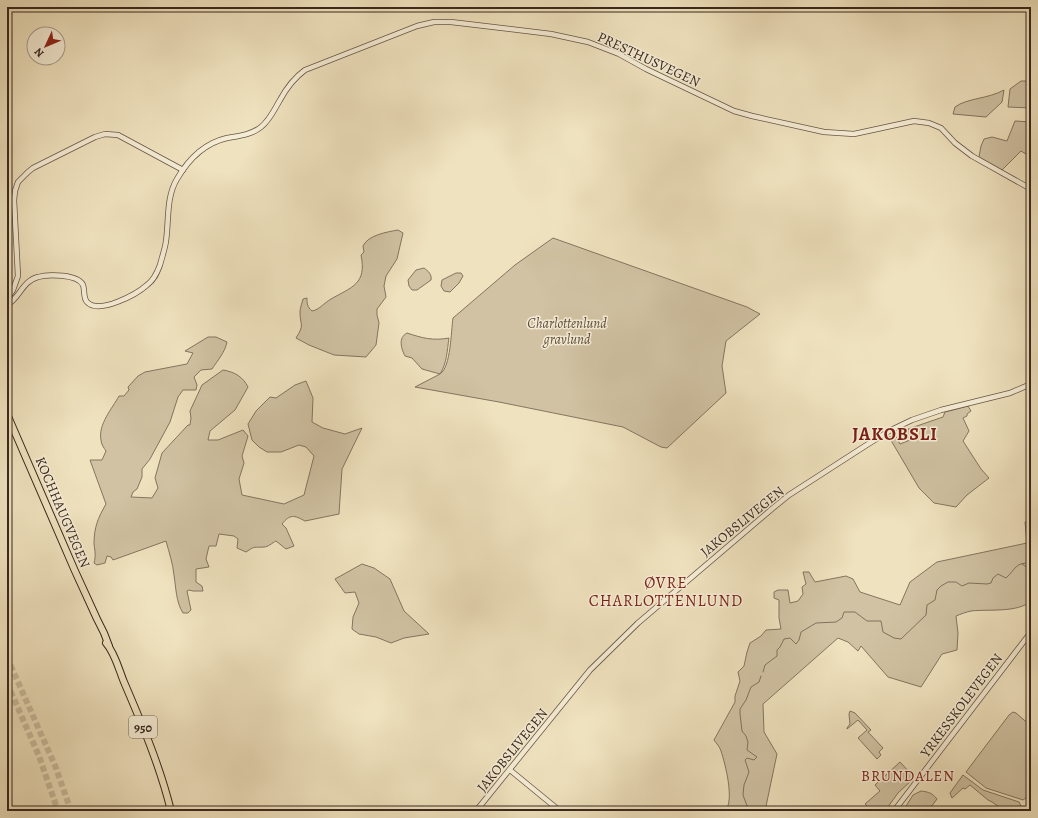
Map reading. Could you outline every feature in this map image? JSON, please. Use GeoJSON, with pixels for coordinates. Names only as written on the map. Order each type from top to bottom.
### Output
{"type":"FeatureCollection","features":[{"type":"Feature","properties":{"kind":"main road","name":"KOCHHAUGVEGEN"},"geometry":{"type":"LineString","coordinates":[[7,414],[97,619],[105,642],[109,646],[152,749],[164,785],[170,811]]}},
{"type":"Feature","properties":{"kind":"street","name":"PRESTHUSVEGEN"},"geometry":{"type":"LineString","coordinates":[[7,305],[14,299],[26,283],[39,276],[72,277],[79,280],[84,288],[85,300],[88,304],[94,306],[117,302],[147,285],[156,275],[165,250],[168,213],[173,186],[193,158],[206,146],[226,138],[254,132],[264,125],[291,84],[305,70],[429,22],[552,34],[588,42],[610,50],[734,110],[752,116],[824,132],[854,134],[914,121],[929,123],[941,128],[955,143],[972,156],[1031,189]]}},
{"type":"Feature","properties":{"kind":"street"},"geometry":{"type":"LineString","coordinates":[[7,299],[14,290],[18,276],[14,200],[15,191],[18,182],[28,172],[95,137],[111,134],[118,135],[183,170]]}},
{"type":"Feature","properties":{"kind":"street","name":"JAKOBSLIVEGEN"},"geometry":{"type":"LineString","coordinates":[[476,811],[590,670],[610,649],[782,501],[871,442],[900,425],[941,410],[1010,393],[1031,384]]}},
{"type":"Feature","properties":{"kind":"street","name":"YRKESSKOLEVEGEN"},"geometry":{"type":"LineString","coordinates":[[894,811],[1031,632]]}},
{"type":"Feature","properties":{"kind":"street"},"geometry":{"type":"LineString","coordinates":[[510,770],[560,811]]}},
{"type":"Feature","properties":{"kind":"green space"},"geometry":{"type":"Polygon","coordinates":[[[1021,81],[1031,81],[1031,108],[1008,107],[1010,89],[1021,81]]]}},
{"type":"Feature","properties":{"kind":"green space"},"geometry":{"type":"Polygon","coordinates":[[[1004,90],[1002,102],[986,117],[953,114],[955,107],[960,104],[1004,90]]]}},
{"type":"Feature","properties":{"kind":"green space"},"geometry":{"type":"Polygon","coordinates":[[[1015,121],[1031,122],[1031,157],[1021,151],[1002,170],[979,157],[984,139],[992,137],[1007,141],[1015,121]]]}},
{"type":"Feature","properties":{"kind":"green space"},"geometry":{"type":"Polygon","coordinates":[[[398,230],[403,233],[397,259],[386,276],[384,286],[386,297],[377,309],[379,323],[376,345],[366,357],[334,355],[296,338],[301,327],[300,310],[303,299],[307,298],[308,306],[312,311],[351,287],[360,279],[362,272],[361,255],[364,252],[363,246],[365,242],[378,235],[398,230]]]}},
{"type":"Feature","properties":{"kind":"green space","name":"Charlottenlund gravlund"},"geometry":{"type":"Polygon","coordinates":[[[553,238],[747,307],[760,314],[726,341],[722,366],[726,393],[667,448],[661,447],[623,427],[415,387],[440,374],[444,370],[448,357],[453,318],[515,265],[553,238]]]}},
{"type":"Feature","properties":{"kind":"green space"},"geometry":{"type":"Polygon","coordinates":[[[424,268],[430,274],[431,280],[417,290],[412,290],[409,286],[408,280],[416,270],[424,268]]]}},
{"type":"Feature","properties":{"kind":"green space"},"geometry":{"type":"Polygon","coordinates":[[[456,273],[461,273],[463,276],[459,283],[450,292],[444,291],[441,286],[442,280],[456,273]]]}},
{"type":"Feature","properties":{"kind":"green space"},"geometry":{"type":"Polygon","coordinates":[[[407,333],[428,338],[449,338],[445,361],[440,374],[422,369],[412,358],[405,356],[401,343],[404,335],[407,333]]]}},
{"type":"Feature","properties":{"kind":"green space"},"geometry":{"type":"Polygon","coordinates":[[[208,337],[216,337],[227,342],[225,349],[212,369],[201,370],[194,377],[197,385],[196,390],[183,390],[178,397],[170,422],[150,459],[142,469],[142,477],[137,489],[133,492],[131,497],[152,498],[158,488],[155,478],[162,453],[188,425],[190,425],[190,411],[202,385],[223,370],[231,372],[244,380],[248,387],[235,410],[210,431],[208,440],[218,440],[243,430],[248,436],[242,456],[244,463],[239,479],[242,495],[284,504],[304,495],[314,456],[306,447],[299,445],[281,452],[267,452],[252,440],[248,424],[256,411],[270,397],[276,398],[295,385],[306,381],[313,398],[312,422],[323,428],[345,434],[362,428],[342,469],[339,514],[305,521],[292,516],[287,518],[282,524],[286,528],[294,546],[286,549],[276,541],[267,546],[253,548],[246,552],[237,548],[238,539],[234,536],[219,534],[216,546],[209,546],[206,559],[209,567],[196,569],[196,582],[202,586],[203,591],[187,591],[191,610],[188,613],[183,613],[178,600],[173,567],[166,541],[113,560],[111,557],[107,556],[105,563],[97,565],[94,563],[94,538],[96,528],[106,504],[90,460],[102,460],[106,451],[101,440],[104,422],[119,396],[124,396],[129,390],[128,387],[138,376],[145,372],[187,364],[193,353],[185,351],[208,337]]]}},
{"type":"Feature","properties":{"kind":"green space"},"geometry":{"type":"Polygon","coordinates":[[[968,406],[971,411],[963,418],[969,431],[963,441],[981,469],[989,478],[967,495],[956,507],[934,503],[919,488],[889,437],[895,435],[900,444],[910,440],[905,432],[909,431],[908,429],[943,417],[945,412],[968,406]]]}},
{"type":"Feature","properties":{"kind":"green space"},"geometry":{"type":"Polygon","coordinates":[[[1031,518],[1031,601],[1025,605],[1011,609],[971,611],[956,616],[958,633],[957,650],[942,654],[921,687],[888,677],[861,646],[858,651],[848,642],[838,638],[763,704],[764,732],[777,754],[765,811],[725,811],[728,806],[729,799],[728,782],[725,764],[719,747],[714,740],[735,702],[735,696],[740,681],[738,672],[744,666],[750,643],[761,636],[766,630],[781,629],[779,618],[779,600],[774,598],[774,592],[778,590],[788,590],[790,603],[798,601],[803,594],[802,587],[806,584],[803,572],[809,572],[815,582],[846,576],[853,579],[860,592],[900,605],[910,582],[937,562],[1027,543],[1025,522],[1031,518]]]}},
{"type":"Feature","properties":{"kind":"green space"},"geometry":{"type":"Polygon","coordinates":[[[362,564],[374,568],[390,579],[404,611],[429,634],[404,638],[391,643],[376,637],[359,634],[352,629],[353,617],[359,603],[355,592],[345,593],[335,579],[362,564]]]}},
{"type":"Feature","properties":{"kind":"green space"},"geometry":{"type":"Polygon","coordinates":[[[850,711],[855,713],[871,730],[868,732],[883,748],[879,752],[881,755],[877,759],[858,738],[867,730],[858,720],[847,729],[850,724],[850,711]]]}},
{"type":"Feature","properties":{"kind":"green space"},"geometry":{"type":"Polygon","coordinates":[[[1013,712],[1031,726],[1031,794],[1023,800],[986,788],[966,772],[1009,715],[1013,712]]]}},
{"type":"Feature","properties":{"kind":"green space"},"geometry":{"type":"Polygon","coordinates":[[[900,762],[913,776],[913,779],[898,793],[885,811],[872,811],[865,804],[880,791],[875,785],[900,762]]]}},
{"type":"Feature","properties":{"kind":"green space"},"geometry":{"type":"Polygon","coordinates":[[[963,775],[983,790],[1019,802],[1021,806],[1020,811],[1005,811],[988,800],[970,785],[965,789],[963,788],[952,798],[950,793],[963,775]]]}},
{"type":"Feature","properties":{"kind":"green space"},"geometry":{"type":"Polygon","coordinates":[[[921,791],[934,795],[937,799],[928,811],[903,811],[913,795],[921,791]]]}},
{"type":"Feature","properties":{"kind":"waterway"},"geometry":{"type":"LineString","coordinates":[[763,672],[765,665],[777,656],[777,650],[784,639],[790,638],[796,644],[799,640],[801,632],[816,623],[836,622],[842,618],[844,612],[855,612],[867,621],[881,621],[883,632],[894,638],[901,639],[926,615],[927,605],[935,600],[937,590],[941,586],[948,582],[956,582],[962,586],[969,583],[991,583],[993,578],[998,574],[1006,578],[1019,565],[1031,563]]}},
{"type":"Feature","properties":{"kind":"waterway"},"geometry":{"type":"LineString","coordinates":[[1022,564],[1031,570]]}},
{"type":"Feature","properties":{"kind":"waterway"},"geometry":{"type":"LineString","coordinates":[[749,811],[743,795],[744,785],[749,772],[745,760],[747,758],[754,760],[757,757],[747,750],[748,742],[742,731],[740,709],[746,700],[751,687],[759,682],[761,676]]}},
{"type":"Feature","properties":{"kind":"tunnel"},"geometry":{"type":"LineString","coordinates":[[7,657],[56,768],[71,811]]}},
{"type":"Feature","properties":{"kind":"tunnel"},"geometry":{"type":"LineString","coordinates":[[7,683],[39,756],[58,811]]}},
{"type":"Feature","properties":{"kind":"district","name":"JAKOBSLI"},"geometry":{"type":"Point","coordinates":[895,434]}},
{"type":"Feature","properties":{"kind":"district","name":"ØVRE CHARLOTTENLUND"},"geometry":{"type":"Point","coordinates":[666,591]}},
{"type":"Feature","properties":{"kind":"district","name":"BRUNDALEN"},"geometry":{"type":"Point","coordinates":[908,776]}}]}
